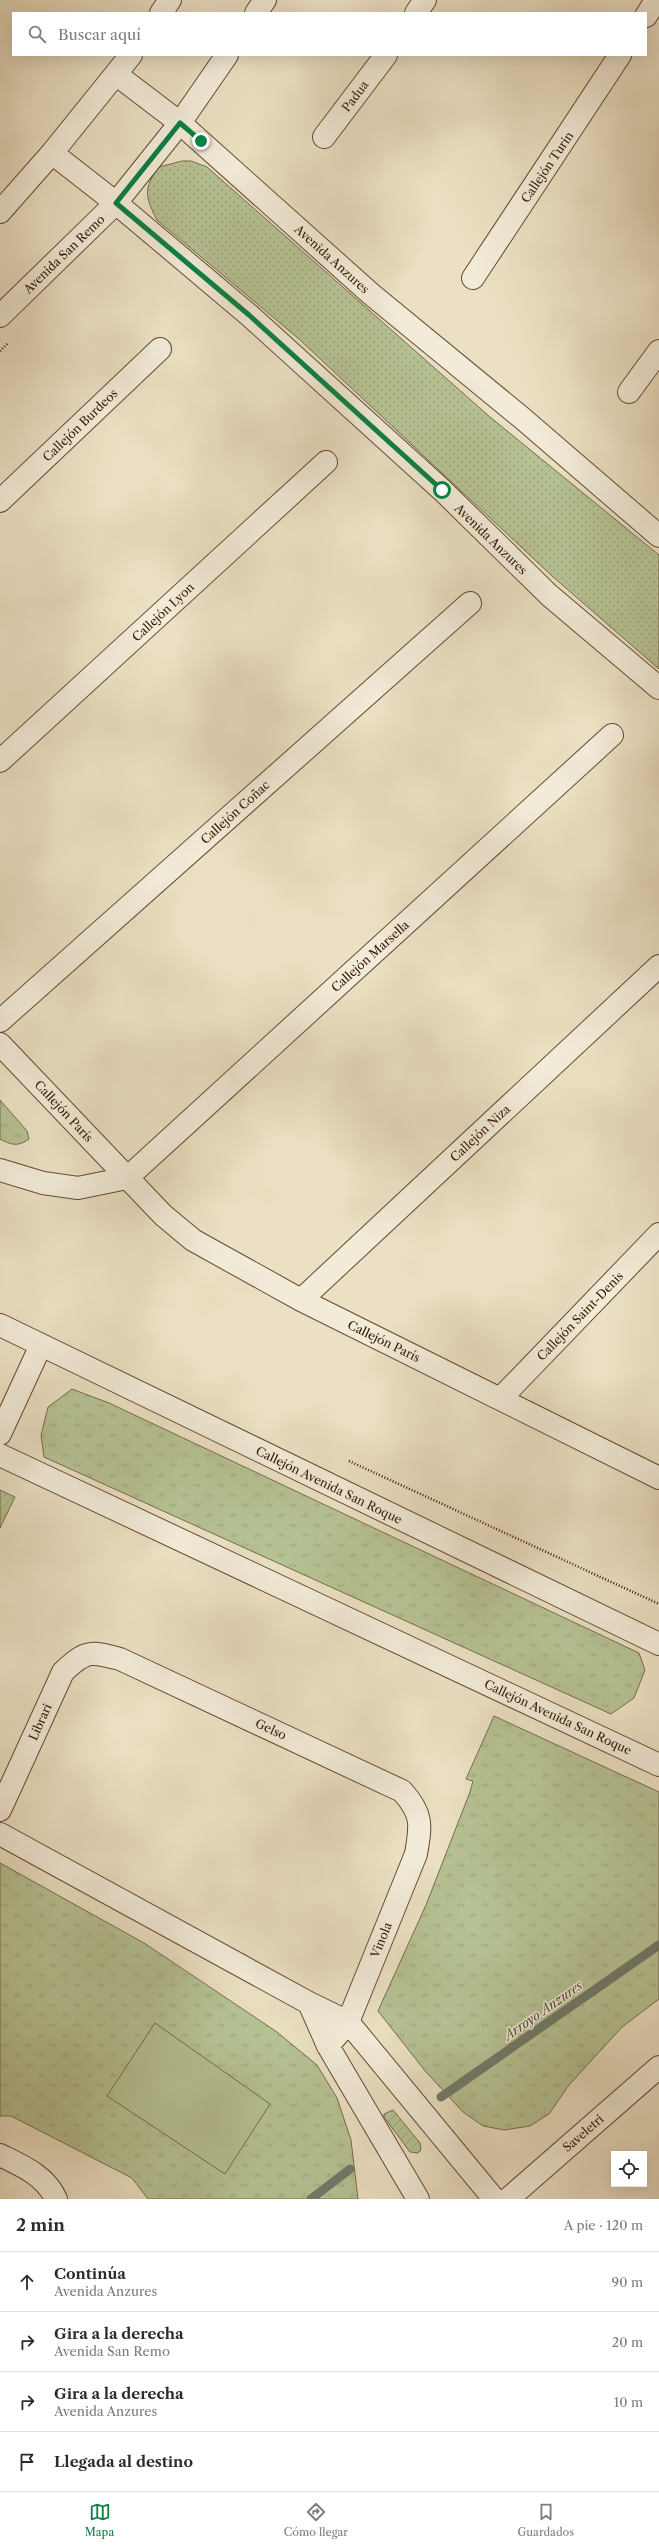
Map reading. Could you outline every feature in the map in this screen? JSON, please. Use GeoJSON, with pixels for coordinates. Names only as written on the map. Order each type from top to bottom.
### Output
{"type":"FeatureCollection","features":[{"type":"Feature","properties":{"kind":"street"},"geometry":{"type":"LineString","coordinates":[[162,12],[170,0]]}},
{"type":"Feature","properties":{"kind":"street"},"geometry":{"type":"LineString","coordinates":[[257,12],[265,0]]}},
{"type":"Feature","properties":{"kind":"street"},"geometry":{"type":"LineString","coordinates":[[417,12],[425,0]]}},
{"type":"Feature","properties":{"kind":"street"},"geometry":{"type":"LineString","coordinates":[[647,14],[656,0]]}},
{"type":"Feature","properties":{"kind":"street"},"geometry":{"type":"LineString","coordinates":[[0,212],[52,153],[117,75],[130,56]]}},
{"type":"Feature","properties":{"kind":"street","name":"Avenida San Remo"},"geometry":{"type":"LineString","coordinates":[[0,316],[116,203],[180,123],[226,56]]}},
{"type":"Feature","properties":{"kind":"street","name":"Padua"},"geometry":{"type":"LineString","coordinates":[[324,137],[385,56]]}},
{"type":"Feature","properties":{"kind":"street","name":"Callejón Turin"},"geometry":{"type":"LineString","coordinates":[[473,278],[619,56]]}},
{"type":"Feature","properties":{"kind":"street","name":"Avenida Anzures"},"geometry":{"type":"LineString","coordinates":[[117,75],[180,123],[371,294],[522,418],[659,536]]}},
{"type":"Feature","properties":{"kind":"street","name":"Avenida Anzures"},"geometry":{"type":"LineString","coordinates":[[52,153],[116,203],[249,315],[442,490],[549,595],[659,688]]}},
{"type":"Feature","properties":{"kind":"street","name":"Callejón Burdeos"},"geometry":{"type":"LineString","coordinates":[[0,501],[160,349]]}},
{"type":"Feature","properties":{"kind":"street"},"geometry":{"type":"LineString","coordinates":[[629,392],[659,351]]}},
{"type":"Feature","properties":{"kind":"street","name":"Callejón Lyon"},"geometry":{"type":"LineString","coordinates":[[0,762],[326,462]]}},
{"type":"Feature","properties":{"kind":"street","name":"Callejón Coñac"},"geometry":{"type":"LineString","coordinates":[[0,1021],[470,603]]}},
{"type":"Feature","properties":{"kind":"street","name":"Callejón Marsella"},"geometry":{"type":"LineString","coordinates":[[127,1178],[612,735]]}},
{"type":"Feature","properties":{"kind":"street","name":"Callejón Niza"},"geometry":{"type":"LineString","coordinates":[[301,1300],[659,966]]}},
{"type":"Feature","properties":{"kind":"street","name":"Callejón París"},"geometry":{"type":"LineString","coordinates":[[0,1044],[163,1215],[193,1240],[301,1300],[501,1398],[659,1478]]}},
{"type":"Feature","properties":{"kind":"street"},"geometry":{"type":"LineString","coordinates":[[0,1170],[43,1183],[78,1188],[127,1178]]}},
{"type":"Feature","properties":{"kind":"street","name":"Callejón Saint-Denis"},"geometry":{"type":"LineString","coordinates":[[501,1398],[659,1234]]}},
{"type":"Feature","properties":{"kind":"street","name":"Callejón Avenida San Roque"},"geometry":{"type":"LineString","coordinates":[[0,1324],[659,1644]]}},
{"type":"Feature","properties":{"kind":"street"},"geometry":{"type":"LineString","coordinates":[[0,1434],[41,1345]]}},
{"type":"Feature","properties":{"kind":"street","name":"Callejón Avenida San Roque"},"geometry":{"type":"LineString","coordinates":[[0,1455],[657,1761]]}},
{"type":"Feature","properties":{"kind":"street","name":"Librari"},"geometry":{"type":"LineString","coordinates":[[0,1810],[63,1672],[80,1656],[98,1653]]}},
{"type":"Feature","properties":{"kind":"street","name":"Gelso"},"geometry":{"type":"LineString","coordinates":[[98,1653],[120,1659],[402,1791],[416,1806],[421,1828]]}},
{"type":"Feature","properties":{"kind":"street","name":"Vinola"},"geometry":{"type":"LineString","coordinates":[[328,2046],[348,2022],[416,1854],[421,1828]]}},
{"type":"Feature","properties":{"kind":"street"},"geometry":{"type":"LineString","coordinates":[[0,1834],[309,2003],[348,2022],[494,2199]]}},
{"type":"Feature","properties":{"kind":"street"},"geometry":{"type":"LineString","coordinates":[[309,2003],[328,2046],[418,2199]]}},
{"type":"Feature","properties":{"kind":"street","name":"Saveletri"},"geometry":{"type":"LineString","coordinates":[[508,2199],[659,2067]]}},
{"type":"Feature","properties":{"kind":"street"},"geometry":{"type":"LineString","coordinates":[[0,2155],[31,2171],[50,2186],[56,2199]]}},
{"type":"Feature","properties":{"kind":"path"},"geometry":{"type":"LineString","coordinates":[[343,1458],[659,1604]]}},
{"type":"Feature","properties":{"kind":"green space"},"geometry":{"type":"Polygon","coordinates":[[[182,161],[191,161],[207,167],[490,417],[659,555],[659,669],[552,576],[299,339],[157,220],[148,199],[148,187],[150,181],[159,167],[182,161]]]}},
{"type":"Feature","properties":{"kind":"green space"},"geometry":{"type":"Polygon","coordinates":[[[0,1100],[27,1131],[29,1139],[25,1142],[14,1144],[0,1139],[0,1100]]]}},
{"type":"Feature","properties":{"kind":"green space"},"geometry":{"type":"Polygon","coordinates":[[[72,1389],[109,1403],[639,1653],[645,1670],[634,1698],[611,1714],[44,1457],[41,1435],[48,1407],[72,1389]]]}},
{"type":"Feature","properties":{"kind":"green space"},"geometry":{"type":"Polygon","coordinates":[[[0,1490],[15,1497],[0,1528],[0,1490]]]}},
{"type":"Feature","properties":{"kind":"green space"},"geometry":{"type":"Polygon","coordinates":[[[494,1716],[659,1792],[659,1999],[622,2027],[569,2085],[549,2114],[530,2126],[504,2130],[483,2126],[463,2112],[426,2072],[378,2011],[426,1905],[470,1792],[473,1781],[466,1779],[494,1716]]]}},
{"type":"Feature","properties":{"kind":"green space"},"geometry":{"type":"Polygon","coordinates":[[[0,1863],[144,1943],[277,2032],[317,2065],[337,2098],[351,2140],[358,2199],[148,2199],[132,2178],[11,2116],[0,2116],[0,1863]]]}},
{"type":"Feature","properties":{"kind":"green space"},"geometry":{"type":"Polygon","coordinates":[[[155,2023],[270,2104],[225,2174],[107,2096],[155,2023]]]}},
{"type":"Feature","properties":{"kind":"green space"},"geometry":{"type":"Polygon","coordinates":[[[393,2110],[420,2143],[421,2150],[418,2153],[410,2152],[384,2117],[384,2114],[393,2110]]]}},
{"type":"Feature","properties":{"kind":"waterway","name":"Arroyo Anzures"},"geometry":{"type":"LineString","coordinates":[[441,2097],[659,1945]]}},
{"type":"Feature","properties":{"kind":"waterway","name":"Arroyo Anzures"},"geometry":{"type":"LineString","coordinates":[[311,2199],[350,2169]]}},
{"type":"Feature","properties":{"kind":"route"},"geometry":{"type":"LineString","coordinates":[[201,141],[180,123],[116,203],[249,315],[442,490]]}}]}
